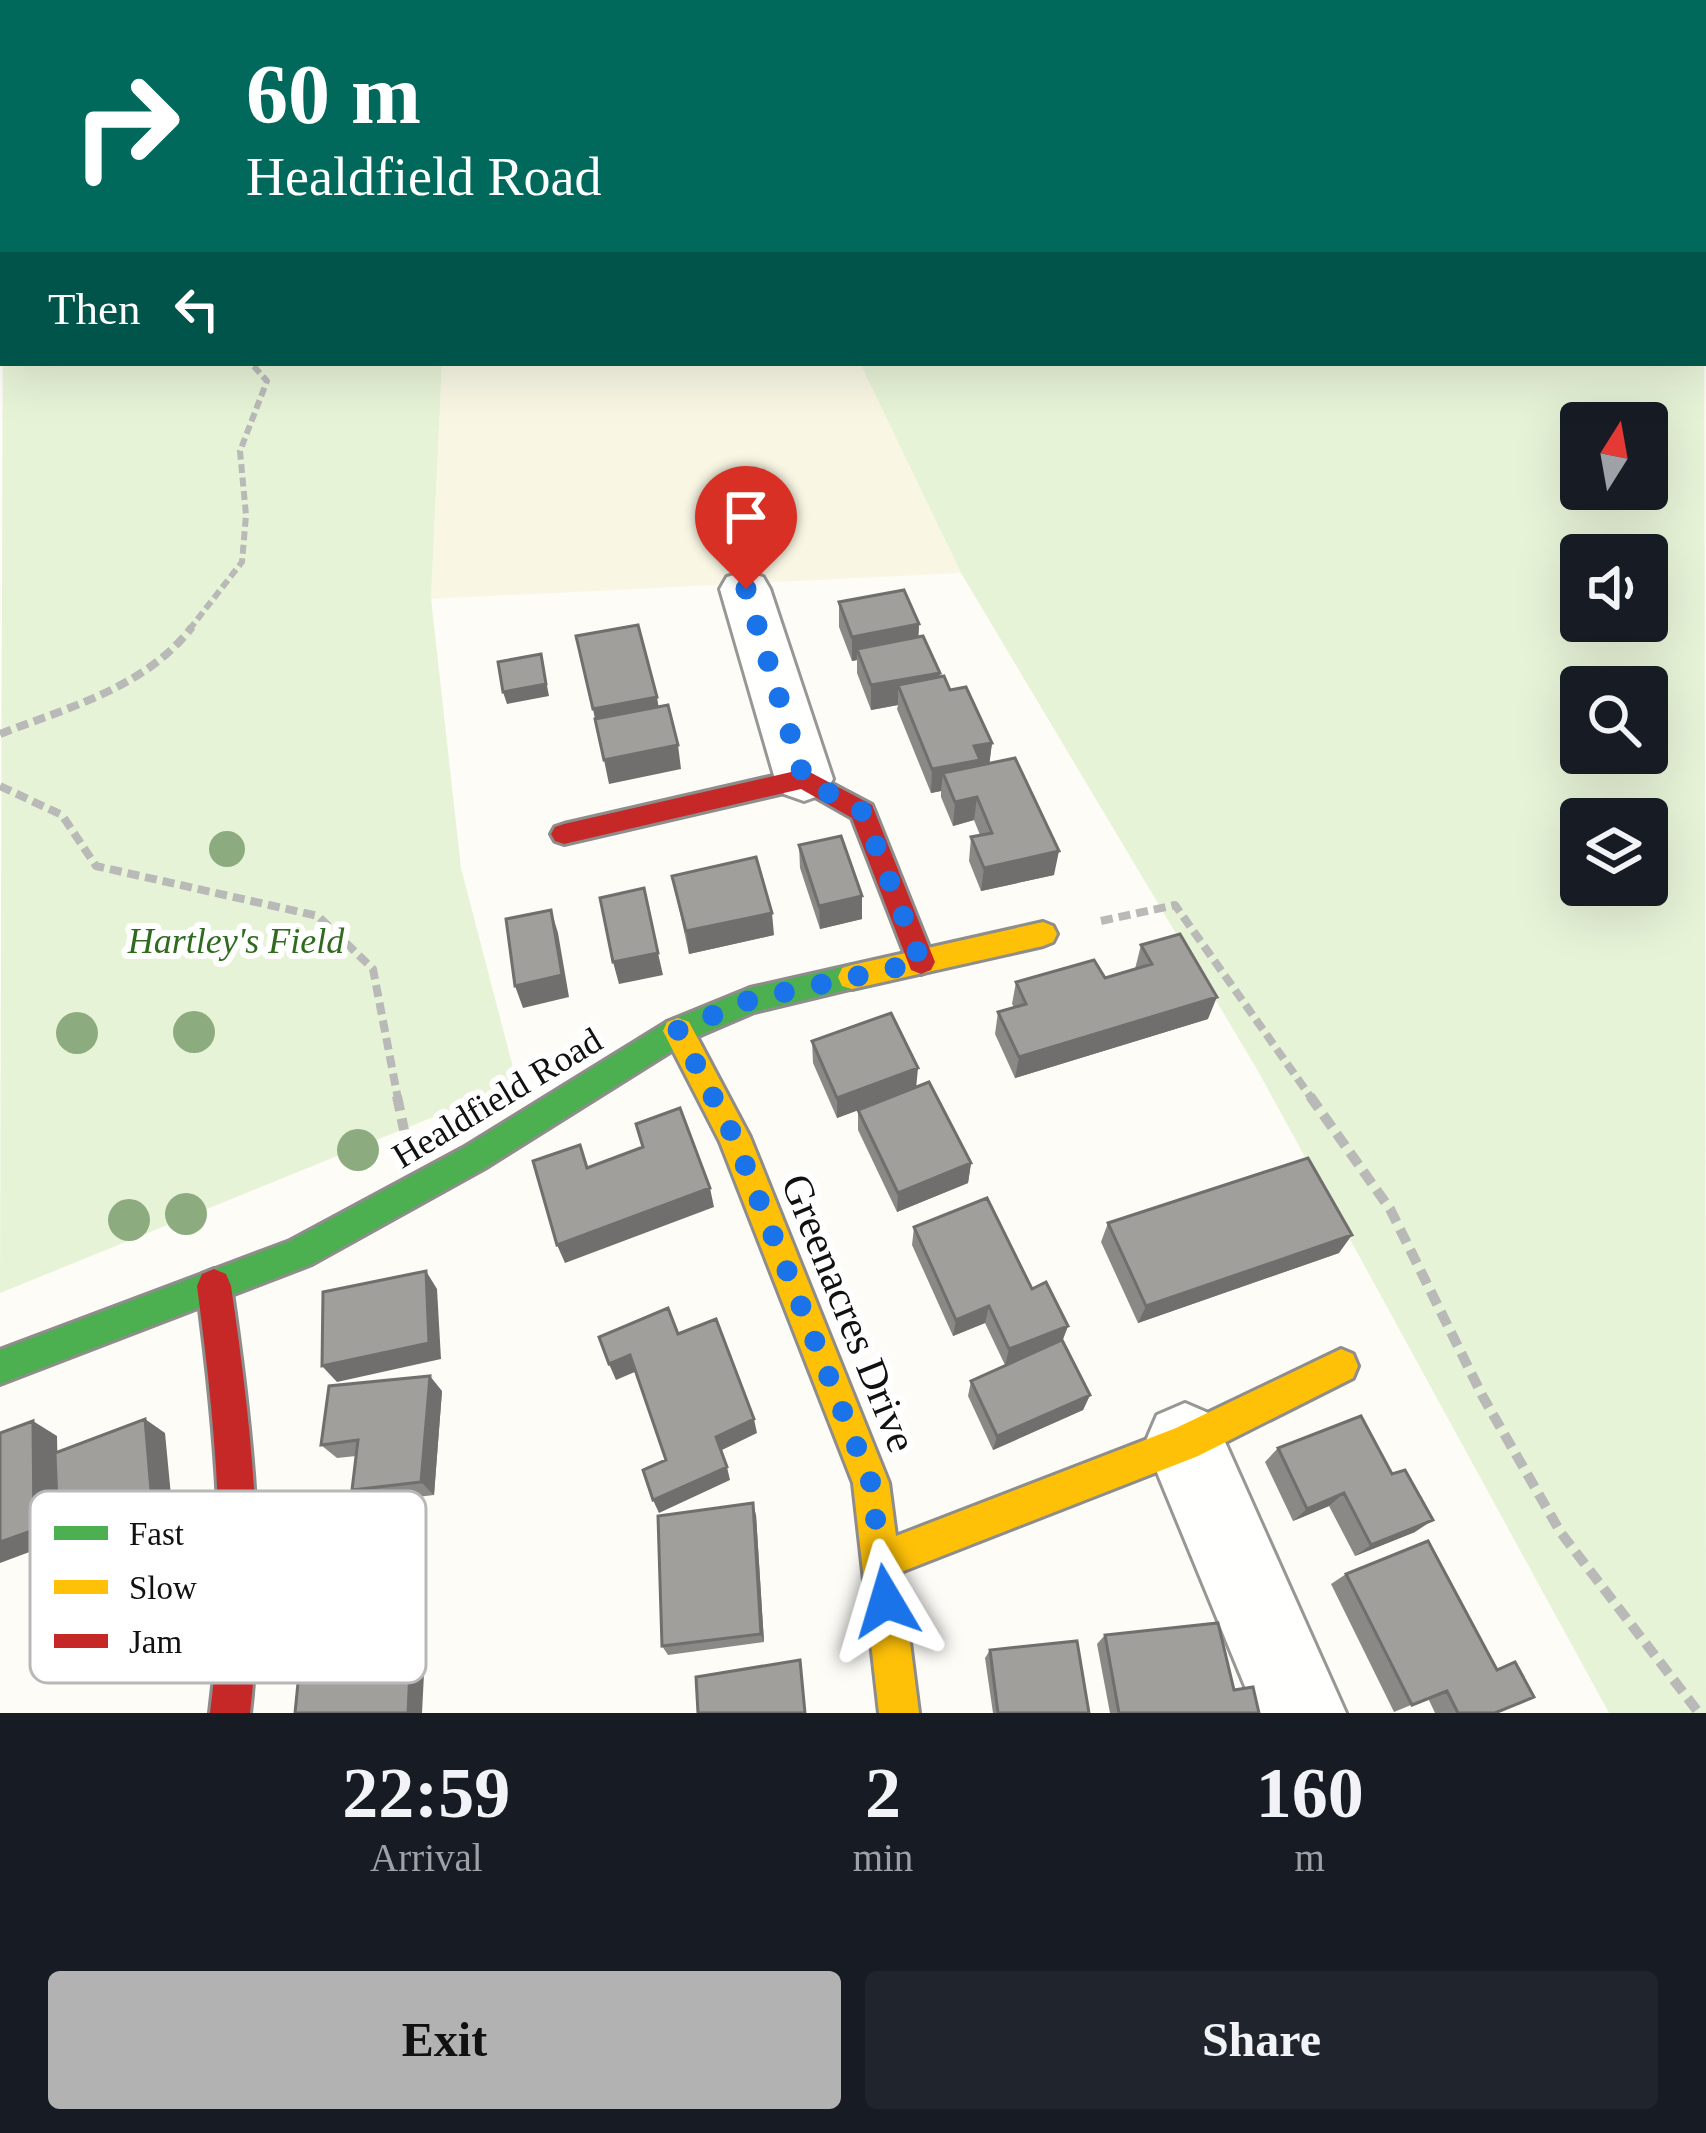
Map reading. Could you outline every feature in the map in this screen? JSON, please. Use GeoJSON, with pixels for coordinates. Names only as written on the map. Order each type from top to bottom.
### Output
{"type":"FeatureCollection","features":[{"type":"Feature","properties":{"kind":"street"},"geometry":{"type":"LineString","coordinates":[[746,589],[804,779]]}},
{"type":"Feature","properties":{"kind":"street"},"geometry":{"type":"LineString","coordinates":[[564,834],[804,779],[863,812],[921,962]]}},
{"type":"Feature","properties":{"kind":"street","name":"Healdfield Road"},"geometry":{"type":"LineString","coordinates":[[0,1367],[300,1253],[416,1190],[678,1030],[750,1000],[1043,934]]}},
{"type":"Feature","properties":{"kind":"street","name":"Greenacres Drive"},"geometry":{"type":"LineString","coordinates":[[678,1030],[734,1137],[871,1483],[899,1713]]}},
{"type":"Feature","properties":{"kind":"street"},"geometry":{"type":"LineString","coordinates":[[214,1286],[242,1491]]}},
{"type":"Feature","properties":{"kind":"street"},"geometry":{"type":"LineString","coordinates":[[881,1561],[1185,1444],[1341,1366]]}},
{"type":"Feature","properties":{"kind":"street"},"geometry":{"type":"LineString","coordinates":[[1185,1444],[1301,1713]]}},
{"type":"Feature","properties":{"kind":"street"},"geometry":{"type":"LineString","coordinates":[[230,1713],[236,1683]]}},
{"type":"Feature","properties":{"kind":"path"},"geometry":{"type":"LineString","coordinates":[[0,734],[131,682],[175,650],[242,562],[246,515],[240,452],[267,381],[254,366]]}},
{"type":"Feature","properties":{"kind":"path"},"geometry":{"type":"LineString","coordinates":[[0,786],[62,815],[96,866],[318,916],[332,929],[373,969],[416,1190]]}},
{"type":"Feature","properties":{"kind":"path"},"geometry":{"type":"LineString","coordinates":[[1043,934],[1175,904],[1390,1209],[1483,1397],[1561,1533],[1700,1713]]}},
{"type":"Feature","properties":{"kind":"shaded area"},"geometry":{"type":"Polygon","coordinates":[[[442,366],[861,366],[961,573],[431,599],[442,366]]]}},
{"type":"Feature","properties":{"kind":"green space","name":"Hartley's Field"},"geometry":{"type":"Polygon","coordinates":[[[3,366],[442,366],[431,599],[461,868],[517,1083],[0,1293],[3,366]]]}},
{"type":"Feature","properties":{"kind":"green space"},"geometry":{"type":"Polygon","coordinates":[[[861,366],[1704,366],[1706,1713],[1609,1713],[1258,1071],[961,573],[861,366]]]}},
{"type":"Feature","properties":{"kind":"building"},"geometry":{"type":"Polygon","coordinates":[[[904,590],[919,624],[852,637],[839,602],[904,590]]]}},
{"type":"Feature","properties":{"kind":"building"},"geometry":{"type":"Polygon","coordinates":[[[638,625],[657,697],[593,709],[576,636],[638,625]]]}},
{"type":"Feature","properties":{"kind":"building"},"geometry":{"type":"Polygon","coordinates":[[[923,636],[940,673],[871,685],[857,649],[923,636]]]}},
{"type":"Feature","properties":{"kind":"building"},"geometry":{"type":"Polygon","coordinates":[[[541,654],[546,684],[503,692],[498,662],[541,654]]]}},
{"type":"Feature","properties":{"kind":"building"},"geometry":{"type":"Polygon","coordinates":[[[944,676],[950,690],[966,687],[992,743],[974,746],[980,760],[932,769],[898,685],[944,676]]]}},
{"type":"Feature","properties":{"kind":"building"},"geometry":{"type":"Polygon","coordinates":[[[668,705],[678,745],[604,760],[595,719],[668,705]]]}},
{"type":"Feature","properties":{"kind":"building"},"geometry":{"type":"Polygon","coordinates":[[[1015,758],[1059,851],[984,868],[971,837],[992,833],[977,797],[955,802],[943,773],[1015,758]]]}},
{"type":"Feature","properties":{"kind":"building"},"geometry":{"type":"Polygon","coordinates":[[[841,836],[862,896],[819,906],[799,845],[841,836]]]}},
{"type":"Feature","properties":{"kind":"building"},"geometry":{"type":"Polygon","coordinates":[[[756,857],[772,913],[686,931],[672,876],[756,857]]]}},
{"type":"Feature","properties":{"kind":"building"},"geometry":{"type":"Polygon","coordinates":[[[644,888],[658,953],[613,962],[600,898],[644,888]]]}},
{"type":"Feature","properties":{"kind":"building"},"geometry":{"type":"Polygon","coordinates":[[[551,910],[562,975],[515,986],[506,919],[551,910]]]}},
{"type":"Feature","properties":{"kind":"building"},"geometry":{"type":"Polygon","coordinates":[[[1180,934],[1217,997],[1019,1057],[998,1012],[1026,1004],[1016,982],[1094,960],[1105,978],[1152,964],[1141,945],[1180,934]]]}},
{"type":"Feature","properties":{"kind":"building"},"geometry":{"type":"Polygon","coordinates":[[[891,1013],[918,1068],[837,1098],[812,1041],[891,1013]]]}},
{"type":"Feature","properties":{"kind":"building"},"geometry":{"type":"Polygon","coordinates":[[[929,1082],[971,1163],[898,1193],[858,1110],[929,1082]]]}},
{"type":"Feature","properties":{"kind":"building"},"geometry":{"type":"Polygon","coordinates":[[[680,1108],[710,1188],[557,1245],[533,1161],[580,1145],[587,1168],[643,1147],[636,1124],[680,1108]]]}},
{"type":"Feature","properties":{"kind":"building"},"geometry":{"type":"Polygon","coordinates":[[[1308,1158],[1352,1235],[1146,1306],[1108,1223],[1308,1158]]]}},
{"type":"Feature","properties":{"kind":"building"},"geometry":{"type":"Polygon","coordinates":[[[987,1198],[1032,1289],[1046,1282],[1068,1326],[1009,1349],[989,1306],[956,1320],[914,1227],[987,1198]]]}},
{"type":"Feature","properties":{"kind":"building"},"geometry":{"type":"Polygon","coordinates":[[[426,1271],[429,1343],[322,1366],[323,1292],[426,1271]]]}},
{"type":"Feature","properties":{"kind":"building"},"geometry":{"type":"Polygon","coordinates":[[[668,1308],[678,1334],[716,1319],[754,1419],[716,1437],[727,1467],[653,1500],[643,1470],[666,1460],[630,1355],[609,1364],[599,1337],[668,1308]]]}},
{"type":"Feature","properties":{"kind":"building"},"geometry":{"type":"Polygon","coordinates":[[[1062,1340],[1090,1395],[997,1436],[971,1381],[1062,1340]]]}},
{"type":"Feature","properties":{"kind":"building"},"geometry":{"type":"Polygon","coordinates":[[[430,1376],[421,1482],[352,1490],[358,1440],[321,1445],[329,1386],[430,1376]]]}},
{"type":"Feature","properties":{"kind":"building"},"geometry":{"type":"Polygon","coordinates":[[[1361,1416],[1392,1474],[1405,1470],[1433,1520],[1371,1545],[1344,1493],[1307,1509],[1278,1448],[1361,1416]]]}},
{"type":"Feature","properties":{"kind":"building"},"geometry":{"type":"Polygon","coordinates":[[[145,1419],[151,1491],[57,1491],[55,1453],[145,1419]]]}},
{"type":"Feature","properties":{"kind":"building"},"geometry":{"type":"Polygon","coordinates":[[[33,1421],[30,1531],[0,1542],[0,1433],[33,1421]]]}},
{"type":"Feature","properties":{"kind":"building"},"geometry":{"type":"Polygon","coordinates":[[[753,1503],[761,1634],[662,1646],[658,1516],[753,1503]]]}},
{"type":"Feature","properties":{"kind":"building"},"geometry":{"type":"Polygon","coordinates":[[[1428,1541],[1497,1670],[1515,1662],[1534,1697],[1495,1713],[1458,1713],[1447,1691],[1412,1705],[1346,1574],[1428,1541]]]}},
{"type":"Feature","properties":{"kind":"building"},"geometry":{"type":"Polygon","coordinates":[[[1218,1623],[1234,1690],[1253,1687],[1259,1713],[1119,1713],[1105,1635],[1218,1623]]]}},
{"type":"Feature","properties":{"kind":"building"},"geometry":{"type":"Polygon","coordinates":[[[1077,1641],[1089,1713],[998,1713],[990,1650],[1077,1641]]]}},
{"type":"Feature","properties":{"kind":"building"},"geometry":{"type":"Polygon","coordinates":[[[800,1660],[805,1713],[698,1713],[696,1677],[800,1660]]]}},
{"type":"Feature","properties":{"kind":"building"},"geometry":{"type":"Polygon","coordinates":[[[298,1683],[409,1683],[408,1713],[295,1713],[298,1683]]]}},
{"type":"Feature","properties":{"kind":"traffic: fast"},"geometry":{"type":"LineString","coordinates":[[0,1367],[300,1253],[474,1158],[678,1031],[750,1000],[852,977]]}},
{"type":"Feature","properties":{"kind":"traffic: slow"},"geometry":{"type":"LineString","coordinates":[[852,977],[1043,934]]}},
{"type":"Feature","properties":{"kind":"traffic: slow"},"geometry":{"type":"LineString","coordinates":[[678,1031],[734,1137],[871,1483],[899,1713]]}},
{"type":"Feature","properties":{"kind":"traffic: slow"},"geometry":{"type":"LineString","coordinates":[[881,1561],[1185,1443],[1341,1366]]}},
{"type":"Feature","properties":{"kind":"traffic: jam"},"geometry":{"type":"LineString","coordinates":[[564,834],[804,779],[863,812],[921,962]]}},
{"type":"Feature","properties":{"kind":"traffic: jam"},"geometry":{"type":"LineString","coordinates":[[214,1286],[237,1491]]}},
{"type":"Feature","properties":{"kind":"traffic: jam"},"geometry":{"type":"LineString","coordinates":[[230,1713],[234,1683]]}},
{"type":"Feature","properties":{"kind":"route"},"geometry":{"type":"LineString","coordinates":[[746,589],[804,779],[863,812],[921,962],[750,1000],[678,1030],[734,1137],[871,1483],[886,1601]]}}]}
